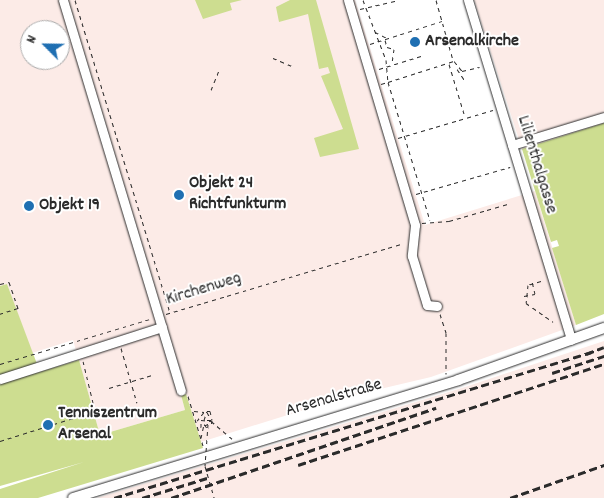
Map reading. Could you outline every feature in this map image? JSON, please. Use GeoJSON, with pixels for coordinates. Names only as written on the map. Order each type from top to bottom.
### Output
{"type":"FeatureCollection","features":[{"type":"Feature","properties":{"kind":"main road","name":"Arsenalstraße"},"geometry":{"type":"LineString","coordinates":[[73,498],[240,445],[448,384],[604,328]]}},
{"type":"Feature","properties":{"kind":"street"},"geometry":{"type":"LineString","coordinates":[[63,0],[181,391]]}},
{"type":"Feature","properties":{"kind":"street"},"geometry":{"type":"LineString","coordinates":[[348,0],[415,225],[412,256],[427,305],[438,306]]}},
{"type":"Feature","properties":{"kind":"street","name":"Lilienthalgasse"},"geometry":{"type":"LineString","coordinates":[[468,0],[571,340]]}},
{"type":"Feature","properties":{"kind":"street"},"geometry":{"type":"LineString","coordinates":[[512,145],[604,117]]}},
{"type":"Feature","properties":{"kind":"street"},"geometry":{"type":"LineString","coordinates":[[0,379],[162,327]]}},
{"type":"Feature","properties":{"kind":"path"},"geometry":{"type":"LineString","coordinates":[[75,0],[171,313]]}},
{"type":"Feature","properties":{"kind":"path"},"geometry":{"type":"LineString","coordinates":[[363,0],[386,66],[388,82],[430,220],[449,221],[508,204]]}},
{"type":"Feature","properties":{"kind":"path"},"geometry":{"type":"LineString","coordinates":[[352,12],[398,0]]}},
{"type":"Feature","properties":{"kind":"path"},"geometry":{"type":"LineString","coordinates":[[436,0],[454,61],[465,80]]}},
{"type":"Feature","properties":{"kind":"path"},"geometry":{"type":"LineString","coordinates":[[362,47],[442,21]]}},
{"type":"Feature","properties":{"kind":"path"},"geometry":{"type":"LineString","coordinates":[[374,31],[386,39],[394,49],[392,65]]}},
{"type":"Feature","properties":{"kind":"path"},"geometry":{"type":"LineString","coordinates":[[369,72],[421,56]]}},
{"type":"Feature","properties":{"kind":"path"},"geometry":{"type":"LineString","coordinates":[[273,58],[294,67]]}},
{"type":"Feature","properties":{"kind":"path"},"geometry":{"type":"LineString","coordinates":[[374,86],[454,61]]}},
{"type":"Feature","properties":{"kind":"path"},"geometry":{"type":"LineString","coordinates":[[448,62],[466,118]]}},
{"type":"Feature","properties":{"kind":"path"},"geometry":{"type":"LineString","coordinates":[[456,66],[462,71],[488,64]]}},
{"type":"Feature","properties":{"kind":"path"},"geometry":{"type":"LineString","coordinates":[[211,90],[219,70]]}},
{"type":"Feature","properties":{"kind":"path"},"geometry":{"type":"LineString","coordinates":[[390,140],[501,108]]}},
{"type":"Feature","properties":{"kind":"path"},"geometry":{"type":"LineString","coordinates":[[406,197],[518,164]]}},
{"type":"Feature","properties":{"kind":"path","name":"Kirchenweg"},"geometry":{"type":"LineString","coordinates":[[0,364],[415,240]]}},
{"type":"Feature","properties":{"kind":"path"},"geometry":{"type":"LineString","coordinates":[[533,282],[541,281]]}},
{"type":"Feature","properties":{"kind":"path"},"geometry":{"type":"LineString","coordinates":[[0,284],[9,282],[18,308],[0,314]]}},
{"type":"Feature","properties":{"kind":"path"},"geometry":{"type":"LineString","coordinates":[[524,296],[535,294],[533,282]]}},
{"type":"Feature","properties":{"kind":"path"},"geometry":{"type":"LineString","coordinates":[[533,282],[524,296],[526,303],[553,322]]}},
{"type":"Feature","properties":{"kind":"path"},"geometry":{"type":"LineString","coordinates":[[438,306],[446,333],[448,384]]}},
{"type":"Feature","properties":{"kind":"path"},"geometry":{"type":"LineString","coordinates":[[118,341],[137,403]]}},
{"type":"Feature","properties":{"kind":"path"},"geometry":{"type":"LineString","coordinates":[[0,441],[95,411],[83,361],[76,355],[70,343]]}},
{"type":"Feature","properties":{"kind":"path"},"geometry":{"type":"LineString","coordinates":[[109,388],[152,375]]}},
{"type":"Feature","properties":{"kind":"path"},"geometry":{"type":"LineString","coordinates":[[181,391],[187,393],[206,457]]}},
{"type":"Feature","properties":{"kind":"path"},"geometry":{"type":"LineString","coordinates":[[193,411],[204,412],[207,412],[211,420],[204,420],[207,411],[212,420],[208,428],[205,466],[214,498]]}},
{"type":"Feature","properties":{"kind":"path"},"geometry":{"type":"LineString","coordinates":[[201,438],[204,427],[201,420],[204,412]]}},
{"type":"Feature","properties":{"kind":"path"},"geometry":{"type":"LineString","coordinates":[[196,422],[201,420],[211,421],[240,445]]}},
{"type":"Feature","properties":{"kind":"path"},"geometry":{"type":"LineString","coordinates":[[204,427],[204,424],[208,428]]}},
{"type":"Feature","properties":{"kind":"path"},"geometry":{"type":"LineString","coordinates":[[204,427],[208,424],[208,428]]}},
{"type":"Feature","properties":{"kind":"shaded area"},"geometry":{"type":"Polygon","coordinates":[[[0,0],[355,0],[425,225],[535,191],[576,325],[431,377],[342,398],[201,442],[186,394],[181,395],[185,410],[100,435],[73,340],[32,353],[7,284],[0,286],[0,0]]]}},
{"type":"Feature","properties":{"kind":"shaded area"},"geometry":{"type":"Polygon","coordinates":[[[474,0],[604,0],[604,123],[522,149],[474,0]]]}},
{"type":"Feature","properties":{"kind":"shaded area"},"geometry":{"type":"Polygon","coordinates":[[[604,341],[604,498],[97,498],[462,388],[604,341]]]}},
{"type":"Feature","properties":{"kind":"green space"},"geometry":{"type":"Polygon","coordinates":[[[195,0],[242,0],[230,3],[232,10],[203,19],[195,0]]]}},
{"type":"Feature","properties":{"kind":"green space"},"geometry":{"type":"Polygon","coordinates":[[[290,0],[316,0],[359,149],[320,157],[314,138],[343,129],[321,76],[330,73],[328,67],[319,69],[308,14],[279,22],[276,7],[290,0]]]}},
{"type":"Feature","properties":{"kind":"green space"},"geometry":{"type":"Polygon","coordinates":[[[604,123],[604,314],[576,325],[552,248],[559,246],[557,240],[551,242],[522,149],[604,123]]]}},
{"type":"Feature","properties":{"kind":"green space"},"geometry":{"type":"Polygon","coordinates":[[[7,284],[37,364],[0,376],[0,286],[7,284]]]}},
{"type":"Feature","properties":{"kind":"green space"},"geometry":{"type":"Polygon","coordinates":[[[79,360],[100,435],[185,410],[181,395],[186,394],[203,448],[38,498],[0,498],[0,489],[84,462],[0,486],[0,384],[79,360]]]}},
{"type":"Feature","properties":{"kind":"railway"},"geometry":{"type":"LineString","coordinates":[[586,354],[604,347]]}},
{"type":"Feature","properties":{"kind":"railway"},"geometry":{"type":"LineString","coordinates":[[114,498],[591,352]]}},
{"type":"Feature","properties":{"kind":"railway"},"geometry":{"type":"LineString","coordinates":[[552,373],[604,356]]}},
{"type":"Feature","properties":{"kind":"railway"},"geometry":{"type":"LineString","coordinates":[[298,465],[604,364]]}},
{"type":"Feature","properties":{"kind":"railway"},"geometry":{"type":"LineString","coordinates":[[171,498],[436,408]]}},
{"type":"Feature","properties":{"kind":"railway"},"geometry":{"type":"LineString","coordinates":[[510,498],[604,465]]}},
{"type":"Feature","properties":{"kind":"railway"},"geometry":{"type":"LineString","coordinates":[[142,498],[207,478]]}},
{"type":"Feature","properties":{"kind":"place","name":"Arsenalkirche"},"geometry":{"type":"Point","coordinates":[415,42]}},
{"type":"Feature","properties":{"kind":"place","name":"Objekt 24 Richtfunkturm"},"geometry":{"type":"Point","coordinates":[179,195]}},
{"type":"Feature","properties":{"kind":"place","name":"Objekt 19"},"geometry":{"type":"Point","coordinates":[29,206]}},
{"type":"Feature","properties":{"kind":"place","name":"Tenniszentrum Arsenal"},"geometry":{"type":"Point","coordinates":[48,425]}}]}
